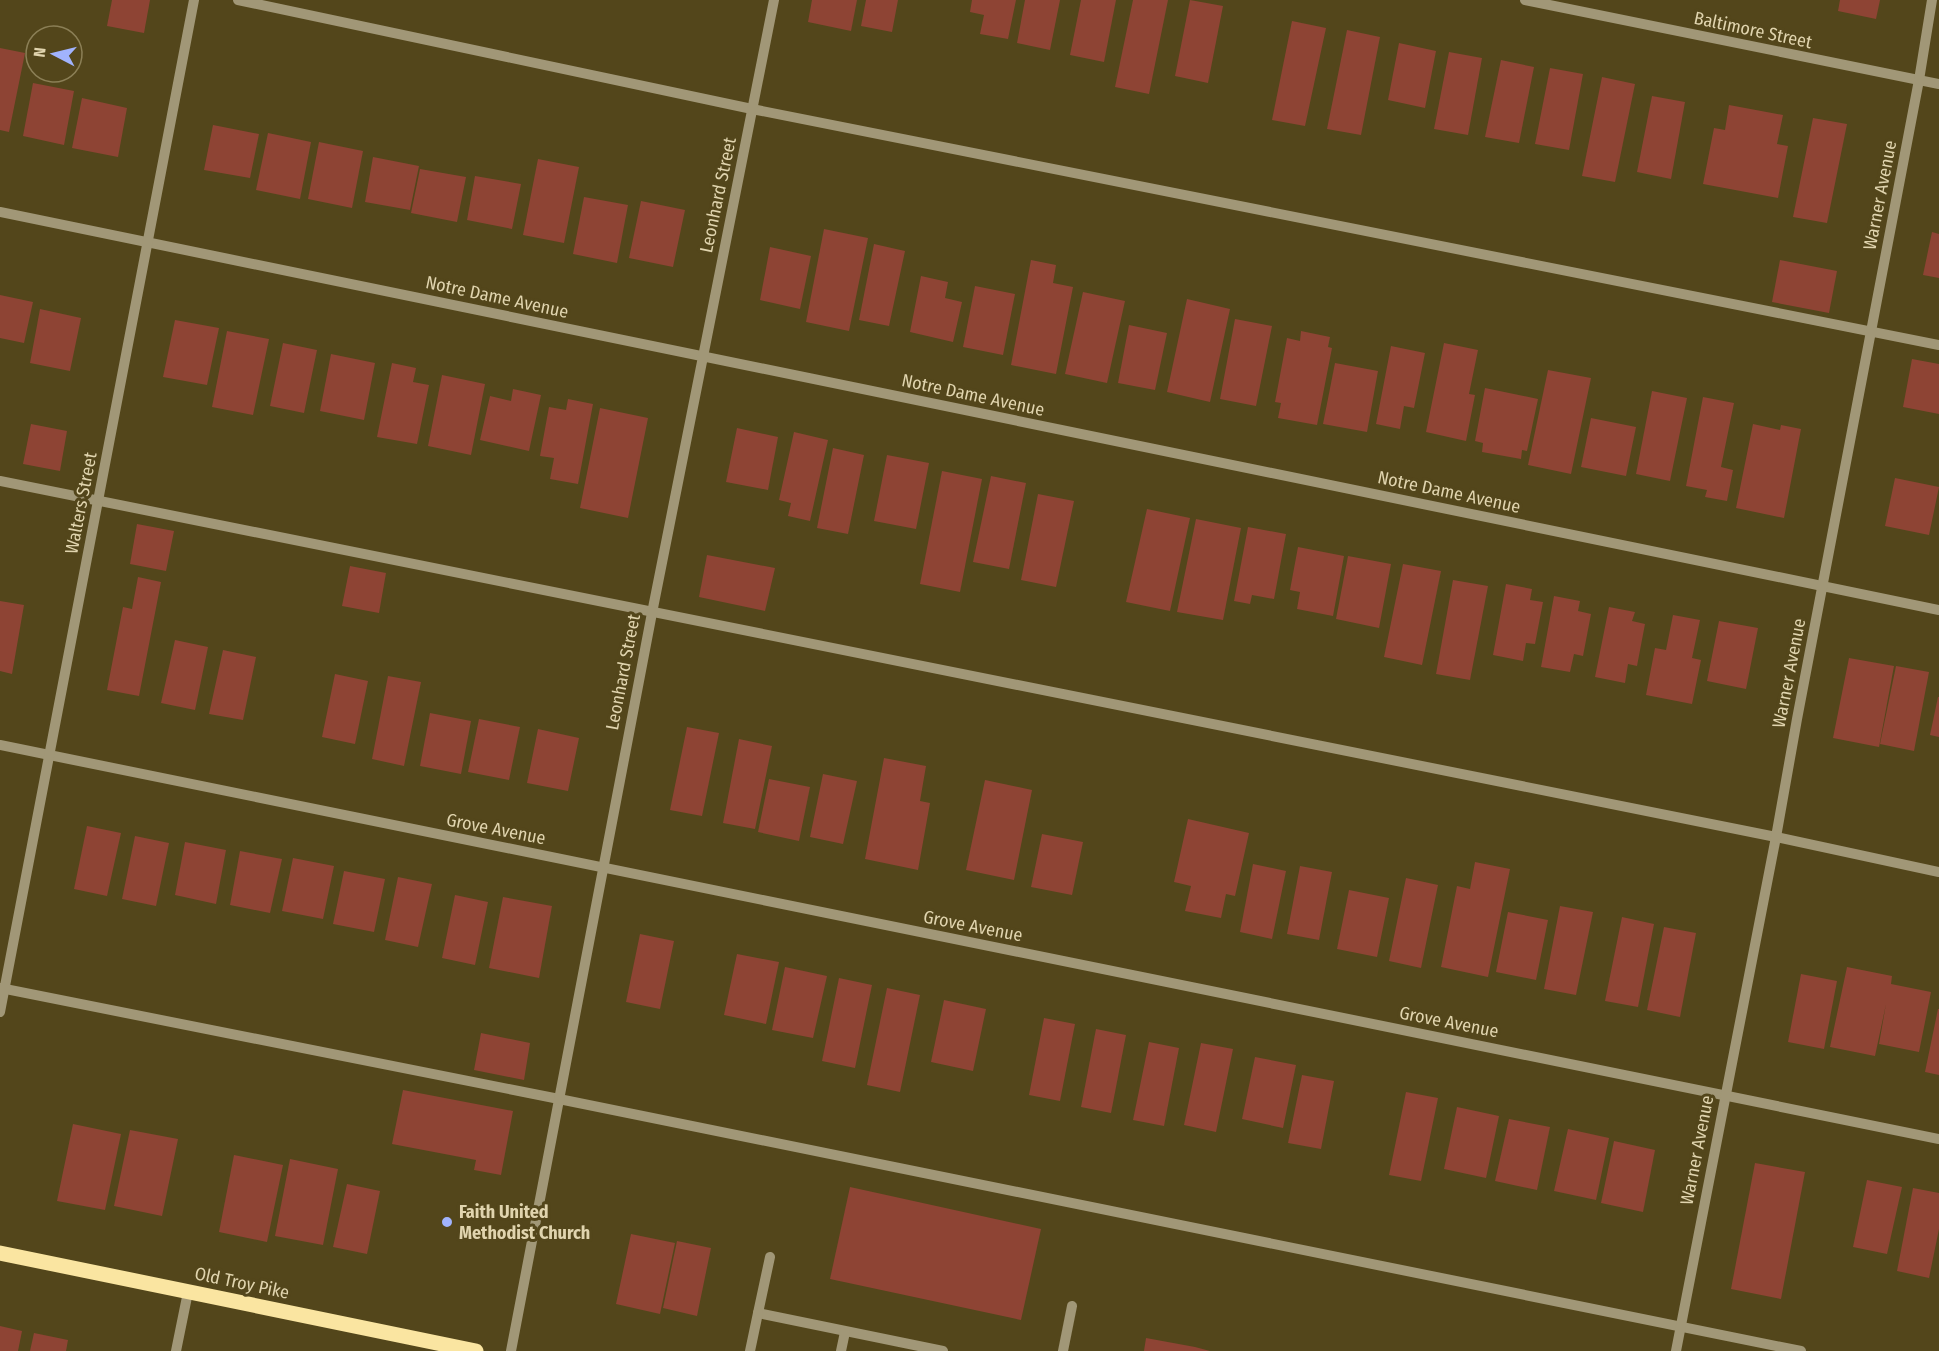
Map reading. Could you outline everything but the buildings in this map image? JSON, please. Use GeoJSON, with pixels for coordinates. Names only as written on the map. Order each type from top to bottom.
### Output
{"type":"FeatureCollection","features":[{"type":"Feature","properties":{"kind":"main road","name":"Old Troy Pike"},"geometry":{"type":"LineString","coordinates":[[0,1253],[476,1351]]}},
{"type":"Feature","properties":{"kind":"street","name":"Walters Street"},"geometry":{"type":"LineString","coordinates":[[0,1012],[2,988],[194,0]]}},
{"type":"Feature","properties":{"kind":"street"},"geometry":{"type":"LineString","coordinates":[[238,0],[752,109],[1939,345]]}},
{"type":"Feature","properties":{"kind":"street","name":"Leonhard Street"},"geometry":{"type":"LineString","coordinates":[[511,1351],[602,867],[774,0]]}},
{"type":"Feature","properties":{"kind":"street","name":"Baltimore Street"},"geometry":{"type":"LineString","coordinates":[[1525,0],[1939,84]]}},
{"type":"Feature","properties":{"kind":"street","name":"Warner Avenue"},"geometry":{"type":"LineString","coordinates":[[1676,1351],[1776,837],[1919,80],[1932,0]]}},
{"type":"Feature","properties":{"kind":"street","name":"Notre Dame Avenue"},"geometry":{"type":"LineString","coordinates":[[0,212],[1939,610]]}},
{"type":"Feature","properties":{"kind":"street"},"geometry":{"type":"LineString","coordinates":[[0,482],[1776,837],[1939,872]]}},
{"type":"Feature","properties":{"kind":"street","name":"Grove Avenue"},"geometry":{"type":"LineString","coordinates":[[0,745],[1939,1138]]}},
{"type":"Feature","properties":{"kind":"street"},"geometry":{"type":"LineString","coordinates":[[2,988],[1801,1351]]}},
{"type":"Feature","properties":{"kind":"street"},"geometry":{"type":"LineString","coordinates":[[750,1351],[770,1257]]}},
{"type":"Feature","properties":{"kind":"street"},"geometry":{"type":"LineString","coordinates":[[176,1351],[188,1292]]}},
{"type":"Feature","properties":{"kind":"street"},"geometry":{"type":"LineString","coordinates":[[1063,1351],[1072,1306]]}},
{"type":"Feature","properties":{"kind":"street"},"geometry":{"type":"LineString","coordinates":[[758,1313],[940,1351]]}},
{"type":"Feature","properties":{"kind":"street"},"geometry":{"type":"LineString","coordinates":[[841,1351],[845,1332]]}},
{"type":"Feature","properties":{"kind":"place","name":"Faith United Methodist Church"},"geometry":{"type":"Point","coordinates":[447,1222]}}]}
